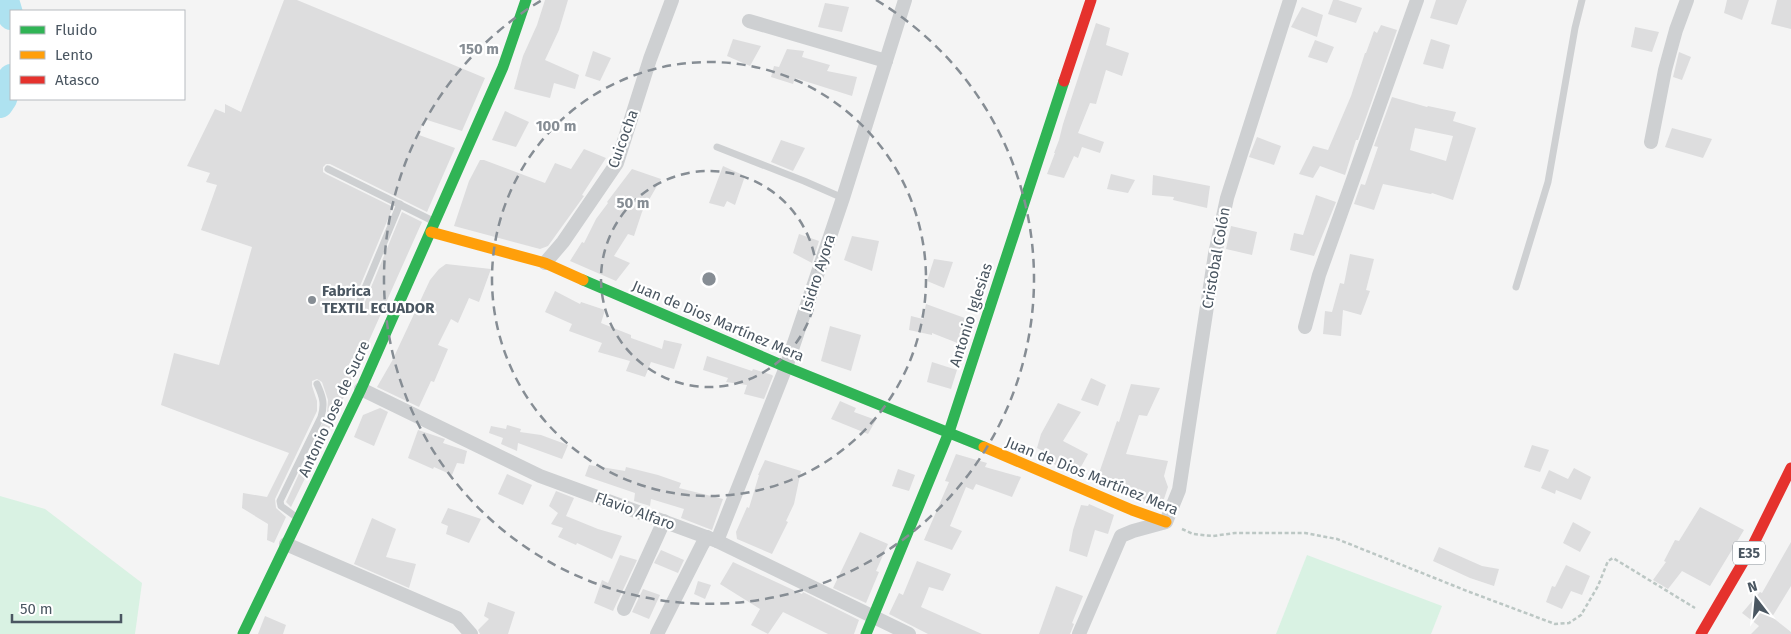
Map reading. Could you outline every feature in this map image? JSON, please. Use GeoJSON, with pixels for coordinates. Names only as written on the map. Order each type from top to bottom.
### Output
{"type":"FeatureCollection","features":[{"type":"Feature","properties":{"kind":"main road","name":"Antonio Jose de Sucre"},"geometry":{"type":"LineString","coordinates":[[243,634],[361,389],[503,67],[526,0]]}},
{"type":"Feature","properties":{"kind":"main road","name":"Antonio Iglesias"},"geometry":{"type":"LineString","coordinates":[[866,634],[948,432],[1091,0]]}},
{"type":"Feature","properties":{"kind":"main road","name":"Juan de Dios Martínez Mera"},"geometry":{"type":"LineString","coordinates":[[433,227],[545,263],[786,367],[948,432],[1132,510],[1166,522]]}},
{"type":"Feature","properties":{"kind":"main road","name":"E35"},"geometry":{"type":"LineString","coordinates":[[1701,634],[1752,548],[1791,468]]}},
{"type":"Feature","properties":{"kind":"street","name":"Cuicocha"},"geometry":{"type":"LineString","coordinates":[[545,263],[563,242],[618,163],[650,59],[672,0]]}},
{"type":"Feature","properties":{"kind":"street","name":"Isidro Ayora"},"geometry":{"type":"LineString","coordinates":[[657,634],[702,545],[712,539],[786,367],[843,198],[905,0]]}},
{"type":"Feature","properties":{"kind":"street","name":"Cristobal Colón"},"geometry":{"type":"LineString","coordinates":[[1166,522],[1179,490],[1215,254],[1227,198],[1290,0]]}},
{"type":"Feature","properties":{"kind":"street"},"geometry":{"type":"LineString","coordinates":[[1305,327],[1319,275],[1417,0]]}},
{"type":"Feature","properties":{"kind":"street"},"geometry":{"type":"LineString","coordinates":[[1651,142],[1665,70],[1687,0]]}},
{"type":"Feature","properties":{"kind":"street"},"geometry":{"type":"LineString","coordinates":[[749,22],[886,61]]}},
{"type":"Feature","properties":{"kind":"street","name":"Flavio Alfaro"},"geometry":{"type":"LineString","coordinates":[[361,389],[540,476],[712,539],[909,634]]}},
{"type":"Feature","properties":{"kind":"street"},"geometry":{"type":"LineString","coordinates":[[1778,495],[1791,501]]}},
{"type":"Feature","properties":{"kind":"street"},"geometry":{"type":"LineString","coordinates":[[1079,634],[1132,510]]}},
{"type":"Feature","properties":{"kind":"street"},"geometry":{"type":"LineString","coordinates":[[624,609],[664,521]]}},
{"type":"Feature","properties":{"kind":"street"},"geometry":{"type":"LineString","coordinates":[[1121,536],[1166,522]]}},
{"type":"Feature","properties":{"kind":"street"},"geometry":{"type":"LineString","coordinates":[[286,544],[457,618],[471,634]]}},
{"type":"Feature","properties":{"kind":"lane"},"geometry":{"type":"LineString","coordinates":[[1516,287],[1548,182],[1575,28],[1582,0]]}},
{"type":"Feature","properties":{"kind":"lane"},"geometry":{"type":"LineString","coordinates":[[717,147],[843,198]]}},
{"type":"Feature","properties":{"kind":"lane"},"geometry":{"type":"LineString","coordinates":[[328,169],[400,204],[433,227]]}},
{"type":"Feature","properties":{"kind":"lane"},"geometry":{"type":"LineString","coordinates":[[360,300],[400,204]]}},
{"type":"Feature","properties":{"kind":"lane"},"geometry":{"type":"LineString","coordinates":[[298,519],[282,506],[280,501],[325,406],[317,384]]}},
{"type":"Feature","properties":{"kind":"path","name":"Juan de Dios Martínez Mera"},"geometry":{"type":"LineString","coordinates":[[1166,522],[1193,534],[1214,536],[1235,533],[1305,533],[1337,539],[1555,624],[1569,623],[1581,615],[1598,586],[1608,561],[1613,558],[1711,618]]}},
{"type":"Feature","properties":{"kind":"green space"},"geometry":{"type":"Polygon","coordinates":[[[0,496],[45,509],[142,583],[135,634],[0,634],[0,496]]]}},
{"type":"Feature","properties":{"kind":"green space"},"geometry":{"type":"Polygon","coordinates":[[[1307,555],[1442,606],[1431,634],[1276,634],[1307,555]]]}},
{"type":"Feature","properties":{"kind":"building","name":"Fabrica TEXTIL ECUADOR"},"geometry":{"type":"Polygon","coordinates":[[[284,0],[297,0],[485,78],[462,131],[424,119],[419,135],[455,148],[427,212],[330,164],[326,164],[323,167],[323,172],[326,174],[393,207],[355,298],[358,305],[365,302],[402,212],[422,222],[334,419],[291,507],[286,502],[327,413],[328,400],[322,382],[317,379],[312,381],[317,401],[317,411],[275,499],[276,508],[286,517],[274,543],[267,540],[268,524],[242,508],[243,493],[267,497],[289,453],[161,405],[174,353],[219,365],[252,247],[201,230],[217,185],[206,182],[210,173],[187,166],[215,109],[225,113],[225,104],[241,112],[284,0]]]}},
{"type":"Feature","properties":{"kind":"building"},"geometry":{"type":"Polygon","coordinates":[[[545,0],[568,0],[559,30],[545,60],[579,75],[575,89],[554,83],[550,98],[514,89],[523,56],[537,25],[545,0]]]}},
{"type":"Feature","properties":{"kind":"building"},"geometry":{"type":"Polygon","coordinates":[[[1333,0],[1362,8],[1356,23],[1328,14],[1333,0]]]}},
{"type":"Feature","properties":{"kind":"building"},"geometry":{"type":"Polygon","coordinates":[[[1436,0],[1467,0],[1457,25],[1430,18],[1436,0]]]}},
{"type":"Feature","properties":{"kind":"building"},"geometry":{"type":"Polygon","coordinates":[[[1727,0],[1749,0],[1742,20],[1724,13],[1727,0]]]}},
{"type":"Feature","properties":{"kind":"building"},"geometry":{"type":"Polygon","coordinates":[[[1777,0],[1791,0],[1791,29],[1771,24],[1777,0]]]}},
{"type":"Feature","properties":{"kind":"building"},"geometry":{"type":"Polygon","coordinates":[[[825,3],[849,7],[842,32],[818,27],[825,3]]]}},
{"type":"Feature","properties":{"kind":"building"},"geometry":{"type":"Polygon","coordinates":[[[1302,7],[1323,15],[1317,37],[1291,27],[1302,7]]]}},
{"type":"Feature","properties":{"kind":"building"},"geometry":{"type":"Polygon","coordinates":[[[1096,23],[1110,28],[1106,45],[1129,53],[1122,76],[1106,70],[1096,104],[1090,103],[1078,133],[1104,142],[1100,153],[1082,147],[1078,158],[1074,156],[1064,178],[1047,174],[1055,153],[1096,23]]]}},
{"type":"Feature","properties":{"kind":"building"},"geometry":{"type":"Polygon","coordinates":[[[1381,25],[1397,30],[1345,175],[1320,166],[1313,178],[1299,174],[1313,146],[1328,150],[1351,96],[1374,31],[1377,33],[1381,25]]]}},
{"type":"Feature","properties":{"kind":"building"},"geometry":{"type":"Polygon","coordinates":[[[1635,27],[1659,32],[1652,52],[1631,47],[1635,27]]]}},
{"type":"Feature","properties":{"kind":"building"},"geometry":{"type":"Polygon","coordinates":[[[733,39],[761,46],[750,66],[727,56],[733,39]]]}},
{"type":"Feature","properties":{"kind":"building"},"geometry":{"type":"Polygon","coordinates":[[[1431,39],[1450,45],[1443,69],[1423,64],[1431,39]]]}},
{"type":"Feature","properties":{"kind":"building"},"geometry":{"type":"Polygon","coordinates":[[[1315,40],[1334,47],[1327,63],[1308,57],[1315,40]]]}},
{"type":"Feature","properties":{"kind":"building"},"geometry":{"type":"Polygon","coordinates":[[[787,49],[804,51],[802,57],[830,65],[827,71],[857,77],[852,96],[795,78],[793,84],[771,77],[774,66],[779,67],[787,49]]]}},
{"type":"Feature","properties":{"kind":"building"},"geometry":{"type":"Polygon","coordinates":[[[593,51],[611,58],[600,81],[585,76],[593,51]]]}},
{"type":"Feature","properties":{"kind":"building"},"geometry":{"type":"Polygon","coordinates":[[[1679,52],[1691,57],[1682,80],[1673,77],[1679,52]]]}},
{"type":"Feature","properties":{"kind":"building"},"geometry":{"type":"Polygon","coordinates":[[[1392,97],[1427,107],[1456,112],[1453,121],[1476,128],[1453,200],[1432,193],[1383,184],[1374,210],[1354,204],[1361,184],[1365,185],[1378,147],[1374,146],[1392,97]],[[1415,128],[1410,150],[1446,161],[1453,136],[1415,128]]]}},
{"type":"Feature","properties":{"kind":"building"},"geometry":{"type":"Polygon","coordinates":[[[505,111],[529,122],[516,147],[492,140],[505,111]]]}},
{"type":"Feature","properties":{"kind":"building"},"geometry":{"type":"Polygon","coordinates":[[[1672,128],[1712,139],[1703,158],[1665,147],[1672,128]]]}},
{"type":"Feature","properties":{"kind":"building"},"geometry":{"type":"Polygon","coordinates":[[[1257,137],[1281,146],[1274,165],[1249,157],[1257,137]]]}},
{"type":"Feature","properties":{"kind":"building"},"geometry":{"type":"Polygon","coordinates":[[[781,140],[805,148],[793,171],[771,162],[781,140]]]}},
{"type":"Feature","properties":{"kind":"building"},"geometry":{"type":"Polygon","coordinates":[[[584,149],[606,158],[582,195],[584,196],[548,246],[540,249],[454,226],[469,181],[480,160],[545,183],[555,163],[571,169],[584,149]]]}},
{"type":"Feature","properties":{"kind":"building"},"geometry":{"type":"Polygon","coordinates":[[[723,166],[745,176],[735,205],[727,201],[724,207],[709,203],[723,166]]]}},
{"type":"Feature","properties":{"kind":"building"},"geometry":{"type":"Polygon","coordinates":[[[632,169],[661,179],[642,212],[634,236],[628,234],[614,256],[630,263],[616,281],[570,261],[582,242],[584,243],[607,202],[632,169]]]}},
{"type":"Feature","properties":{"kind":"building"},"geometry":{"type":"Polygon","coordinates":[[[1111,174],[1135,180],[1128,193],[1107,189],[1111,174]]]}},
{"type":"Feature","properties":{"kind":"building"},"geometry":{"type":"Polygon","coordinates":[[[1153,175],[1210,186],[1207,208],[1173,200],[1174,197],[1152,195],[1153,175]]]}},
{"type":"Feature","properties":{"kind":"building"},"geometry":{"type":"Polygon","coordinates":[[[1316,195],[1336,202],[1314,256],[1290,250],[1294,233],[1303,235],[1316,195]]]}},
{"type":"Feature","properties":{"kind":"building"},"geometry":{"type":"Polygon","coordinates":[[[1231,226],[1257,232],[1252,255],[1226,249],[1231,226]]]}},
{"type":"Feature","properties":{"kind":"building"},"geometry":{"type":"Polygon","coordinates":[[[799,234],[819,241],[812,263],[793,253],[799,234]]]}},
{"type":"Feature","properties":{"kind":"building"},"geometry":{"type":"Polygon","coordinates":[[[852,236],[879,241],[872,271],[844,260],[852,236]]]}},
{"type":"Feature","properties":{"kind":"building"},"geometry":{"type":"Polygon","coordinates":[[[1350,254],[1374,259],[1366,290],[1370,291],[1361,315],[1343,310],[1341,336],[1323,334],[1325,311],[1332,312],[1340,283],[1344,284],[1350,254]]]}},
{"type":"Feature","properties":{"kind":"building"},"geometry":{"type":"Polygon","coordinates":[[[934,259],[953,262],[944,288],[927,281],[934,259]]]}},
{"type":"Feature","properties":{"kind":"building"},"geometry":{"type":"Polygon","coordinates":[[[446,264],[491,269],[479,302],[469,298],[458,323],[451,319],[438,345],[448,349],[434,382],[431,381],[419,407],[377,387],[392,361],[430,280],[446,264]]]}},
{"type":"Feature","properties":{"kind":"building"},"geometry":{"type":"Polygon","coordinates":[[[555,291],[580,304],[581,302],[605,310],[601,323],[631,335],[631,338],[662,349],[664,340],[682,344],[674,369],[651,362],[645,377],[626,371],[630,361],[598,352],[602,343],[569,331],[572,324],[545,312],[555,291]]]}},
{"type":"Feature","properties":{"kind":"building"},"geometry":{"type":"Polygon","coordinates":[[[926,304],[973,321],[965,346],[932,333],[932,335],[909,330],[911,316],[923,319],[926,304]]]}},
{"type":"Feature","properties":{"kind":"building"},"geometry":{"type":"Polygon","coordinates":[[[830,326],[861,335],[851,371],[821,361],[830,326]]]}},
{"type":"Feature","properties":{"kind":"building"},"geometry":{"type":"Polygon","coordinates":[[[707,356],[752,371],[753,369],[772,375],[764,399],[744,394],[747,385],[726,382],[728,378],[703,370],[707,356]]]}},
{"type":"Feature","properties":{"kind":"building"},"geometry":{"type":"Polygon","coordinates":[[[932,362],[957,370],[951,389],[927,382],[932,362]]]}},
{"type":"Feature","properties":{"kind":"building"},"geometry":{"type":"Polygon","coordinates":[[[1091,378],[1106,385],[1098,406],[1081,400],[1091,378]]]}},
{"type":"Feature","properties":{"kind":"building"},"geometry":{"type":"Polygon","coordinates":[[[1131,384],[1160,388],[1147,416],[1139,415],[1126,454],[1168,461],[1164,476],[1168,487],[1161,508],[1134,498],[1137,489],[1111,482],[1109,487],[1096,482],[1131,384]]]}},
{"type":"Feature","properties":{"kind":"building"},"geometry":{"type":"Polygon","coordinates":[[[840,401],[856,408],[854,412],[876,420],[868,434],[831,419],[840,401]]]}},
{"type":"Feature","properties":{"kind":"building"},"geometry":{"type":"Polygon","coordinates":[[[1058,403],[1081,412],[1063,441],[1088,454],[1077,474],[1042,459],[1045,452],[1037,448],[1041,434],[1058,403]]]}},
{"type":"Feature","properties":{"kind":"building"},"geometry":{"type":"Polygon","coordinates":[[[380,408],[388,412],[374,446],[354,437],[363,415],[380,408]]]}},
{"type":"Feature","properties":{"kind":"building"},"geometry":{"type":"Polygon","coordinates":[[[507,425],[521,429],[520,432],[541,435],[568,445],[562,459],[518,443],[517,451],[501,444],[503,438],[489,433],[491,426],[506,429],[507,425]]]}},
{"type":"Feature","properties":{"kind":"building"},"geometry":{"type":"Polygon","coordinates":[[[418,430],[445,439],[443,443],[467,451],[464,464],[457,463],[452,475],[408,458],[418,430]]]}},
{"type":"Feature","properties":{"kind":"building"},"geometry":{"type":"Polygon","coordinates":[[[1532,445],[1549,450],[1540,472],[1524,467],[1532,445]]]}},
{"type":"Feature","properties":{"kind":"building"},"geometry":{"type":"Polygon","coordinates":[[[956,454],[987,463],[985,467],[1021,477],[1012,497],[976,484],[973,490],[966,487],[950,526],[962,531],[952,550],[924,540],[949,482],[945,481],[956,454]]]}},
{"type":"Feature","properties":{"kind":"building"},"geometry":{"type":"Polygon","coordinates":[[[765,460],[801,471],[794,504],[786,521],[788,522],[772,554],[737,539],[736,532],[747,507],[749,508],[758,475],[765,460]]]}},
{"type":"Feature","properties":{"kind":"building"},"geometry":{"type":"Polygon","coordinates":[[[589,465],[625,471],[626,467],[658,475],[681,483],[679,488],[723,499],[712,530],[681,518],[684,509],[651,499],[650,506],[634,501],[635,493],[585,476],[589,465]]]}},
{"type":"Feature","properties":{"kind":"building"},"geometry":{"type":"Polygon","coordinates":[[[1574,468],[1591,477],[1581,500],[1556,490],[1555,494],[1541,488],[1549,470],[1568,479],[1574,468]]]}},
{"type":"Feature","properties":{"kind":"building"},"geometry":{"type":"Polygon","coordinates":[[[898,469],[915,475],[909,491],[892,486],[898,469]]]}},
{"type":"Feature","properties":{"kind":"building"},"geometry":{"type":"Polygon","coordinates":[[[507,474],[532,485],[523,505],[498,494],[507,474]]]}},
{"type":"Feature","properties":{"kind":"building"},"geometry":{"type":"Polygon","coordinates":[[[556,491],[574,498],[566,516],[622,536],[612,559],[577,543],[576,545],[558,537],[563,528],[551,524],[558,513],[549,506],[556,491]]]}},
{"type":"Feature","properties":{"kind":"building"},"geometry":{"type":"Polygon","coordinates":[[[1089,504],[1114,515],[1108,534],[1095,530],[1087,557],[1069,551],[1081,505],[1088,506],[1089,504]]]}},
{"type":"Feature","properties":{"kind":"building"},"geometry":{"type":"Polygon","coordinates":[[[1700,507],[1744,530],[1710,586],[1682,571],[1668,589],[1653,580],[1666,562],[1664,561],[1675,540],[1679,541],[1700,507]]]}},
{"type":"Feature","properties":{"kind":"building"},"geometry":{"type":"Polygon","coordinates":[[[448,508],[481,519],[469,543],[446,534],[448,526],[441,523],[448,508]]]}},
{"type":"Feature","properties":{"kind":"building"},"geometry":{"type":"Polygon","coordinates":[[[372,518],[396,529],[386,557],[416,564],[409,588],[354,564],[372,518]]]}},
{"type":"Feature","properties":{"kind":"building"},"geometry":{"type":"Polygon","coordinates":[[[1573,522],[1591,532],[1580,552],[1563,543],[1573,522]]]}},
{"type":"Feature","properties":{"kind":"building"},"geometry":{"type":"Polygon","coordinates":[[[860,532],[888,544],[876,571],[879,572],[866,603],[833,588],[860,532]]]}},
{"type":"Feature","properties":{"kind":"building"},"geometry":{"type":"Polygon","coordinates":[[[1791,542],[1791,586],[1772,617],[1791,634],[1751,634],[1759,626],[1742,613],[1760,592],[1762,593],[1791,542]]]}},
{"type":"Feature","properties":{"kind":"building"},"geometry":{"type":"Polygon","coordinates":[[[1439,547],[1482,566],[1499,569],[1494,586],[1470,578],[1433,561],[1439,547]]]}},
{"type":"Feature","properties":{"kind":"building"},"geometry":{"type":"Polygon","coordinates":[[[661,550],[684,560],[678,573],[654,563],[661,550]]]}},
{"type":"Feature","properties":{"kind":"building"},"geometry":{"type":"Polygon","coordinates":[[[620,555],[637,560],[613,611],[594,603],[602,580],[608,583],[620,555]]]}},
{"type":"Feature","properties":{"kind":"building"},"geometry":{"type":"Polygon","coordinates":[[[917,561],[951,574],[943,591],[929,587],[921,607],[982,634],[928,634],[889,614],[899,593],[903,595],[917,561]]]}},
{"type":"Feature","properties":{"kind":"building"},"geometry":{"type":"Polygon","coordinates":[[[733,562],[802,594],[803,592],[859,620],[854,634],[828,634],[783,612],[768,634],[751,625],[760,609],[720,584],[733,562]]]}},
{"type":"Feature","properties":{"kind":"building"},"geometry":{"type":"Polygon","coordinates":[[[1566,565],[1590,576],[1582,595],[1571,591],[1562,609],[1546,602],[1552,586],[1555,587],[1566,565]]]}},
{"type":"Feature","properties":{"kind":"building"},"geometry":{"type":"Polygon","coordinates":[[[698,581],[711,585],[705,599],[694,594],[698,581]]]}},
{"type":"Feature","properties":{"kind":"building"},"geometry":{"type":"Polygon","coordinates":[[[1056,586],[1083,596],[1072,623],[1074,624],[1070,634],[1039,634],[1056,586]]]}},
{"type":"Feature","properties":{"kind":"building"},"geometry":{"type":"Polygon","coordinates":[[[643,589],[660,595],[649,619],[632,612],[643,589]]]}},
{"type":"Feature","properties":{"kind":"building"},"geometry":{"type":"Polygon","coordinates":[[[488,602],[515,612],[508,634],[480,634],[478,630],[489,619],[484,616],[488,602]]]}},
{"type":"Feature","properties":{"kind":"building"},"geometry":{"type":"Polygon","coordinates":[[[265,616],[286,625],[283,634],[258,634],[265,616]]]}},
{"type":"Feature","properties":{"kind":"waterway"},"geometry":{"type":"LineString","coordinates":[[6,0],[10,14]]}},
{"type":"Feature","properties":{"kind":"waterway"},"geometry":{"type":"LineString","coordinates":[[0,105],[10,80]]}},
{"type":"Feature","properties":{"kind":"traffic: fast"},"geometry":{"type":"LineString","coordinates":[[243,634],[361,389],[503,67],[526,0]]}},
{"type":"Feature","properties":{"kind":"traffic: fast"},"geometry":{"type":"LineString","coordinates":[[866,634],[949,432],[1064,81]]}},
{"type":"Feature","properties":{"kind":"traffic: fast"},"geometry":{"type":"LineString","coordinates":[[583,280],[786,367],[984,447]]}},
{"type":"Feature","properties":{"kind":"traffic: slow"},"geometry":{"type":"LineString","coordinates":[[431,232],[545,263],[583,280]]}},
{"type":"Feature","properties":{"kind":"traffic: slow"},"geometry":{"type":"LineString","coordinates":[[984,447],[1132,510],[1166,522]]}},
{"type":"Feature","properties":{"kind":"traffic: jam"},"geometry":{"type":"LineString","coordinates":[[1064,81],[1091,0]]}},
{"type":"Feature","properties":{"kind":"traffic: jam"},"geometry":{"type":"LineString","coordinates":[[1701,634],[1752,547],[1791,468]]}},
{"type":"Feature","properties":{"kind":"place","name":"Fabrica TEXTIL ECUADOR"},"geometry":{"type":"Point","coordinates":[312,300]}}]}
